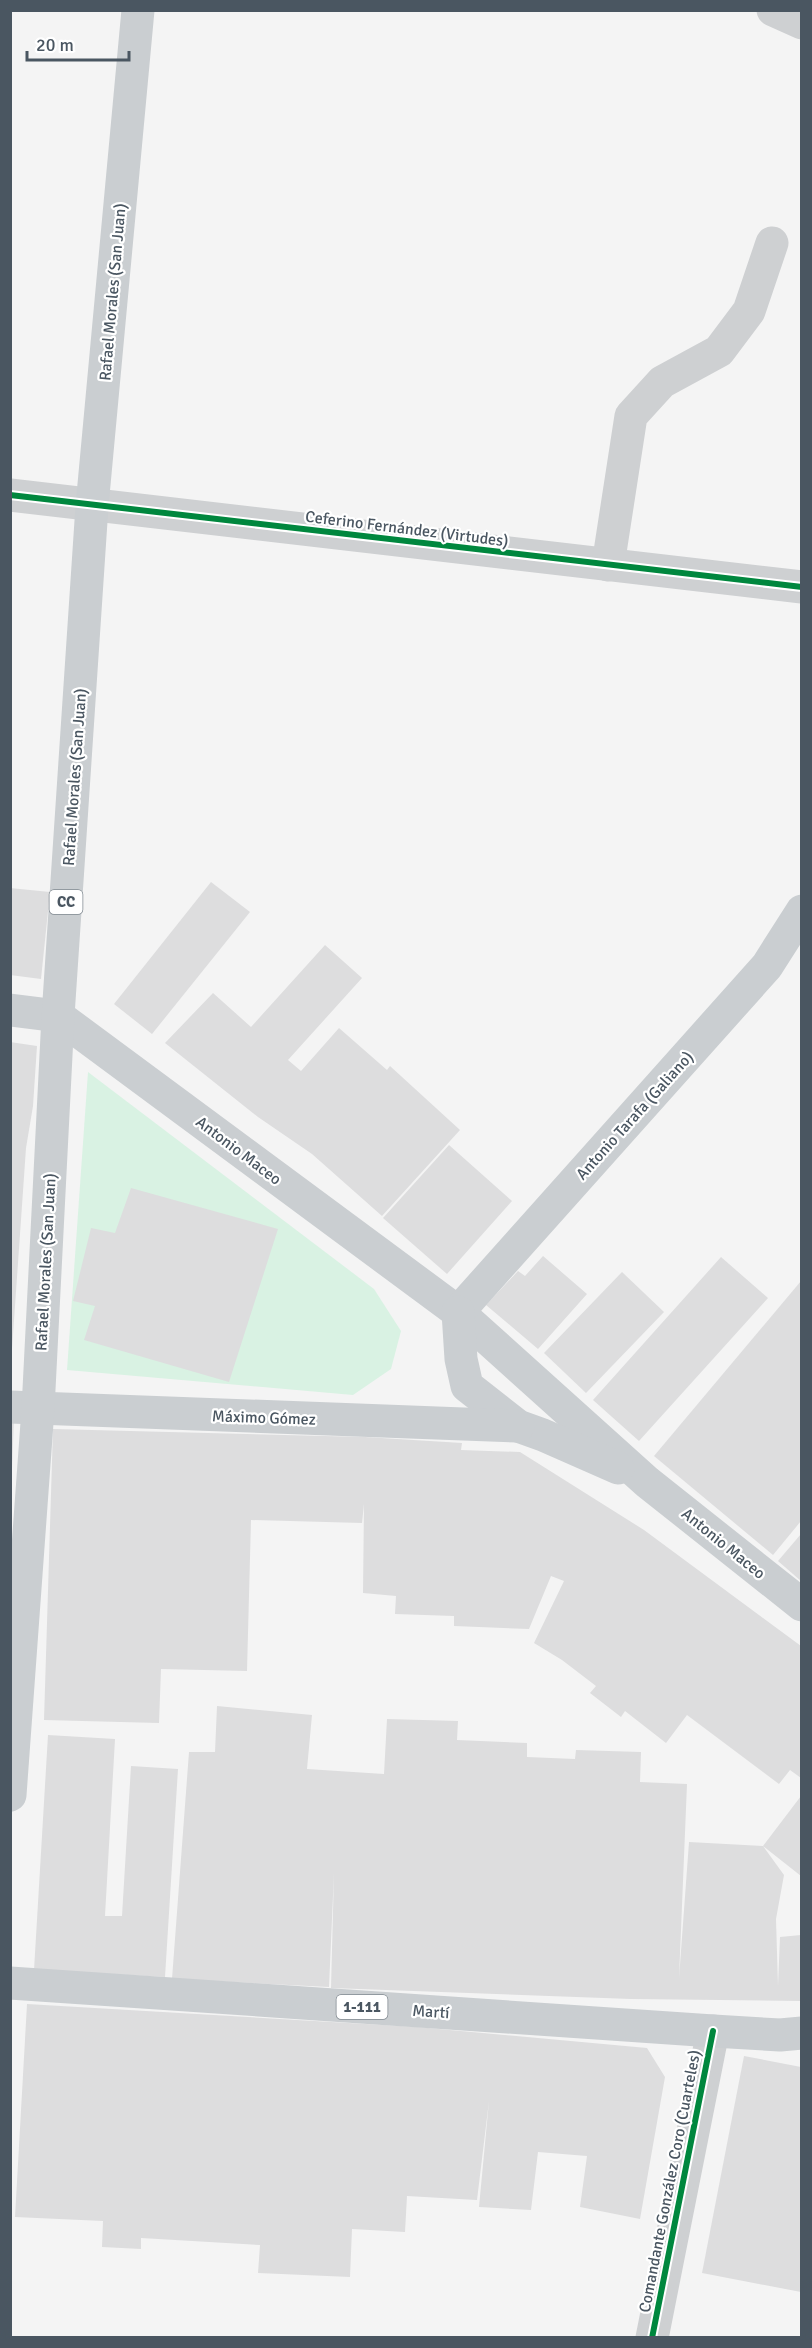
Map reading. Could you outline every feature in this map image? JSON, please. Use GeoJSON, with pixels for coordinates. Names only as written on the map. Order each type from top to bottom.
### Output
{"type":"FeatureCollection","features":[{"type":"Feature","properties":{"kind":"main road","name":"Rafael Morales (San Juan)"},"geometry":{"type":"LineString","coordinates":[[10,1796],[24,1408],[58,1016],[92,506],[138,10]]}},
{"type":"Feature","properties":{"kind":"main road","name":"Antonio Tarafa (Galiano)"},"geometry":{"type":"LineString","coordinates":[[458,1312],[767,966],[792,943],[801,911]]}},
{"type":"Feature","properties":{"kind":"main road","name":"Antonio Maceo"},"geometry":{"type":"LineString","coordinates":[[10,1010],[58,1016],[458,1312],[647,1482],[801,1605]]}},
{"type":"Feature","properties":{"kind":"main road","name":"Antonio Maceo"},"geometry":{"type":"LineString","coordinates":[[458,1312],[461,1359],[467,1386],[518,1426],[647,1482]]}},
{"type":"Feature","properties":{"kind":"main road","name":"Máximo Gómez"},"geometry":{"type":"LineString","coordinates":[[24,1408],[518,1426]]}},
{"type":"Feature","properties":{"kind":"main road","name":"Martí"},"geometry":{"type":"LineString","coordinates":[[10,1983],[794,2036]]}},
{"type":"Feature","properties":{"kind":"street"},"geometry":{"type":"LineString","coordinates":[[773,10],[801,23]]}},
{"type":"Feature","properties":{"kind":"street"},"geometry":{"type":"LineString","coordinates":[[608,565],[631,416],[662,382],[719,351],[749,311],[772,243]]}},
{"type":"Feature","properties":{"kind":"street","name":"Ceferino Fernández (Virtudes)"},"geometry":{"type":"LineString","coordinates":[[10,495],[801,587]]}},
{"type":"Feature","properties":{"kind":"street","name":"Comandante González Coro (Cuarteles)"},"geometry":{"type":"LineString","coordinates":[[652,2337],[713,2031]]}},
{"type":"Feature","properties":{"kind":"green space"},"geometry":{"type":"Polygon","coordinates":[[[88,1072],[374,1289],[401,1331],[391,1369],[353,1395],[67,1370],[88,1072]]]}},
{"type":"Feature","properties":{"kind":"building"},"geometry":{"type":"Polygon","coordinates":[[[211,882],[250,912],[152,1034],[114,1004],[211,882]]]}},
{"type":"Feature","properties":{"kind":"building"},"geometry":{"type":"Polygon","coordinates":[[[10,888],[50,892],[41,979],[10,975],[10,888]]]}},
{"type":"Feature","properties":{"kind":"building"},"geometry":{"type":"Polygon","coordinates":[[[325,945],[362,978],[288,1060],[301,1071],[339,1028],[387,1070],[390,1066],[460,1130],[382,1216],[312,1154],[258,1117],[165,1043],[213,993],[251,1027],[325,945]]]}},
{"type":"Feature","properties":{"kind":"building"},"geometry":{"type":"Polygon","coordinates":[[[10,1042],[37,1046],[33,1106],[26,1148],[12,1349],[10,1349],[10,1042]]]}},
{"type":"Feature","properties":{"kind":"building"},"geometry":{"type":"Polygon","coordinates":[[[449,1145],[512,1201],[447,1274],[383,1218],[449,1145]]]}},
{"type":"Feature","properties":{"kind":"building"},"geometry":{"type":"Polygon","coordinates":[[[131,1188],[278,1229],[229,1382],[84,1340],[95,1306],[73,1301],[91,1228],[115,1233],[131,1188]]]}},
{"type":"Feature","properties":{"kind":"building"},"geometry":{"type":"Polygon","coordinates":[[[543,1256],[587,1294],[538,1349],[486,1305],[518,1271],[525,1276],[543,1256]]]}},
{"type":"Feature","properties":{"kind":"building"},"geometry":{"type":"Polygon","coordinates":[[[721,1257],[768,1298],[639,1441],[593,1400],[721,1257]]]}},
{"type":"Feature","properties":{"kind":"building"},"geometry":{"type":"Polygon","coordinates":[[[622,1272],[664,1312],[586,1393],[544,1353],[622,1272]]]}},
{"type":"Feature","properties":{"kind":"building"},"geometry":{"type":"Polygon","coordinates":[[[801,1281],[801,1521],[773,1555],[654,1456],[801,1281]]]}},
{"type":"Feature","properties":{"kind":"building"},"geometry":{"type":"Polygon","coordinates":[[[10,1419],[14,1419],[12,1468],[10,1468],[10,1419]]]}},
{"type":"Feature","properties":{"kind":"building"},"geometry":{"type":"Polygon","coordinates":[[[53,1429],[365,1437],[462,1443],[461,1450],[520,1452],[644,1530],[801,1646],[801,1778],[790,1770],[779,1784],[687,1715],[666,1743],[625,1711],[621,1717],[590,1693],[596,1686],[562,1660],[534,1643],[564,1581],[551,1576],[529,1629],[454,1626],[454,1616],[395,1614],[396,1596],[363,1593],[364,1504],[362,1523],[251,1520],[247,1671],[161,1669],[159,1723],[44,1720],[53,1429]]]}},
{"type":"Feature","properties":{"kind":"building"},"geometry":{"type":"Polygon","coordinates":[[[801,1534],[801,1581],[778,1561],[801,1534]]]}},
{"type":"Feature","properties":{"kind":"building"},"geometry":{"type":"Polygon","coordinates":[[[217,1706],[312,1715],[307,1769],[384,1774],[387,1719],[458,1721],[457,1740],[527,1743],[527,1757],[575,1759],[576,1750],[641,1752],[640,1782],[687,1784],[679,1978],[689,1842],[763,1846],[784,1875],[776,1919],[778,1986],[780,1937],[801,1935],[801,2001],[631,1999],[331,1988],[334,1873],[329,1987],[172,1979],[189,1752],[215,1752],[217,1706]]]}},
{"type":"Feature","properties":{"kind":"building"},"geometry":{"type":"Polygon","coordinates":[[[48,1735],[115,1739],[105,1916],[122,1916],[131,1766],[178,1769],[165,1977],[34,1970],[48,1735]]]}},
{"type":"Feature","properties":{"kind":"building"},"geometry":{"type":"Polygon","coordinates":[[[801,1796],[801,1876],[763,1846],[801,1796]]]}},
{"type":"Feature","properties":{"kind":"building"},"geometry":{"type":"Polygon","coordinates":[[[27,2004],[417,2027],[647,2048],[665,2077],[640,2219],[580,2207],[587,2156],[538,2152],[531,2210],[479,2207],[489,2101],[477,2200],[407,2196],[405,2232],[352,2229],[350,2277],[258,2273],[260,2245],[141,2238],[141,2249],[102,2247],[103,2221],[15,2217],[27,2004]]]}},
{"type":"Feature","properties":{"kind":"building"},"geometry":{"type":"Polygon","coordinates":[[[744,2056],[801,2067],[801,2292],[702,2273],[744,2056]]]}},
{"type":"Feature","properties":{"kind":"cycle path"},"geometry":{"type":"LineString","coordinates":[[10,495],[802,587]]}},
{"type":"Feature","properties":{"kind":"cycle path"},"geometry":{"type":"LineString","coordinates":[[652,2338],[713,2031]]}}]}
